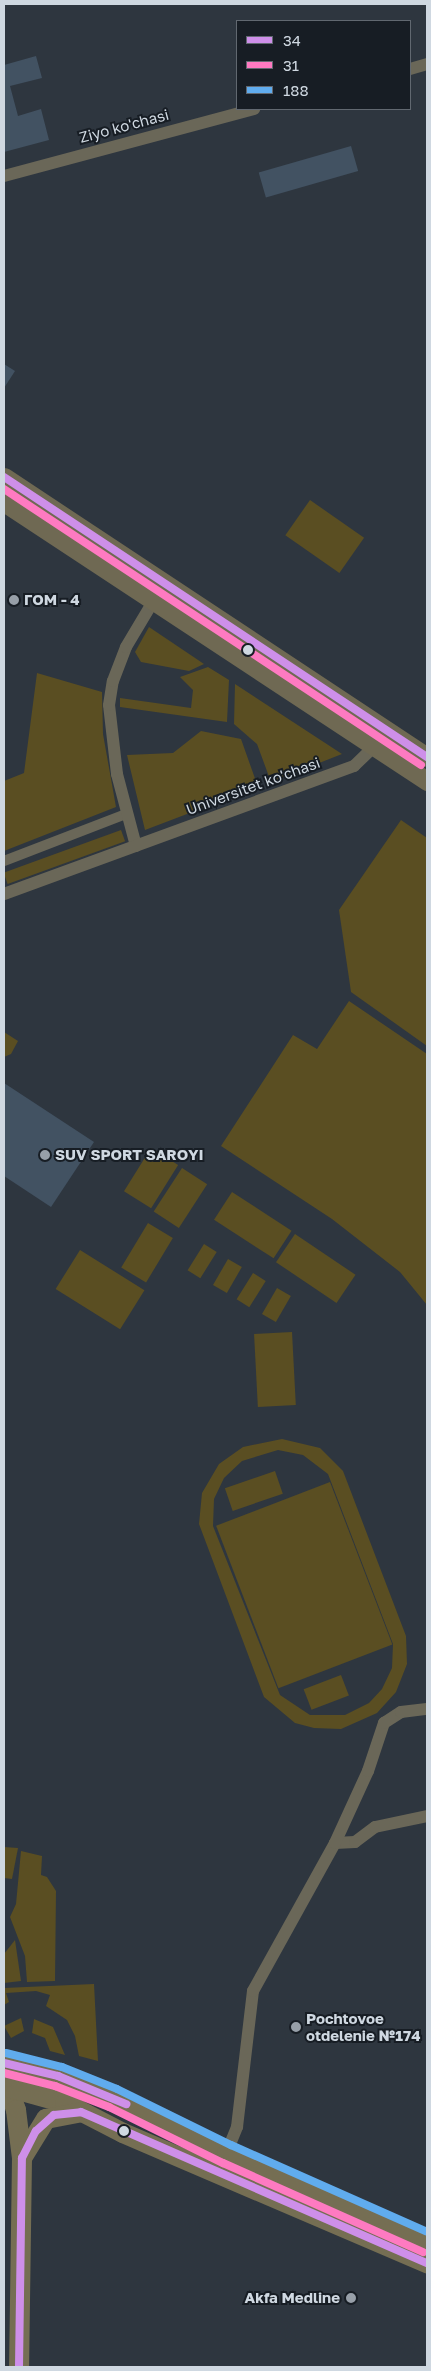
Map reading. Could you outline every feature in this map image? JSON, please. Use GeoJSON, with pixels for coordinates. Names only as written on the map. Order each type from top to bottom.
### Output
{"type":"FeatureCollection","features":[{"type":"Feature","properties":{"kind":"main road"},"geometry":{"type":"LineString","coordinates":[[4,477],[427,757]]}},
{"type":"Feature","properties":{"kind":"main road"},"geometry":{"type":"LineString","coordinates":[[29,493],[11,507],[427,780]]}},
{"type":"Feature","properties":{"kind":"main road"},"geometry":{"type":"LineString","coordinates":[[4,2063],[58,2076],[113,2098],[227,2154],[427,2243]]}},
{"type":"Feature","properties":{"kind":"main road"},"geometry":{"type":"LineString","coordinates":[[5,2083],[81,2112],[218,2174],[427,2263]]}},
{"type":"Feature","properties":{"kind":"main road"},"geometry":{"type":"LineString","coordinates":[[5,2083],[16,2110],[22,2158],[19,2367]]}},
{"type":"Feature","properties":{"kind":"main road"},"geometry":{"type":"LineString","coordinates":[[22,2158],[46,2119],[81,2112]]}},
{"type":"Feature","properties":{"kind":"street"},"geometry":{"type":"LineString","coordinates":[[411,69],[427,64]]}},
{"type":"Feature","properties":{"kind":"street","name":"Ziyo ko'chasi"},"geometry":{"type":"LineString","coordinates":[[4,176],[250,110]]}},
{"type":"Feature","properties":{"kind":"street"},"geometry":{"type":"LineString","coordinates":[[136,846],[126,814],[109,705],[113,681],[126,647],[154,600]]}},
{"type":"Feature","properties":{"kind":"street","name":"Universitet ko'chasi"},"geometry":{"type":"LineString","coordinates":[[4,894],[354,766],[375,747],[387,730]]}},
{"type":"Feature","properties":{"kind":"street"},"geometry":{"type":"LineString","coordinates":[[4,861],[126,814]]}},
{"type":"Feature","properties":{"kind":"street"},"geometry":{"type":"LineString","coordinates":[[218,2174],[227,2154],[238,2119],[253,1991],[335,1843],[368,1771],[380,1731],[401,1712],[427,1709]]}},
{"type":"Feature","properties":{"kind":"street"},"geometry":{"type":"LineString","coordinates":[[335,1843],[355,1842],[375,1828],[427,1816]]}},
{"type":"Feature","properties":{"kind":"shaded area"},"geometry":{"type":"Polygon","coordinates":[[[310,500],[364,538],[339,573],[285,535],[310,500]]]}},
{"type":"Feature","properties":{"kind":"shaded area"},"geometry":{"type":"Polygon","coordinates":[[[149,627],[204,664],[189,671],[141,662],[135,652],[149,627]]]}},
{"type":"Feature","properties":{"kind":"shaded area"},"geometry":{"type":"Polygon","coordinates":[[[208,667],[229,680],[227,722],[120,707],[120,698],[191,708],[193,690],[180,677],[208,667]]]}},
{"type":"Feature","properties":{"kind":"shaded area"},"geometry":{"type":"Polygon","coordinates":[[[37,673],[102,692],[103,734],[116,807],[4,851],[4,781],[24,773],[37,673]]]}},
{"type":"Feature","properties":{"kind":"shaded area"},"geometry":{"type":"Polygon","coordinates":[[[235,684],[342,754],[271,782],[257,744],[234,724],[235,684]]]}},
{"type":"Feature","properties":{"kind":"shaded area"},"geometry":{"type":"Polygon","coordinates":[[[201,731],[241,739],[258,787],[145,830],[127,755],[173,753],[201,731]]]}},
{"type":"Feature","properties":{"kind":"shaded area"},"geometry":{"type":"Polygon","coordinates":[[[401,820],[427,838],[427,1046],[351,992],[339,910],[401,820]]]}},
{"type":"Feature","properties":{"kind":"shaded area"},"geometry":{"type":"Polygon","coordinates":[[[121,830],[125,841],[8,884],[4,873],[121,830]]]}},
{"type":"Feature","properties":{"kind":"shaded area"},"geometry":{"type":"Polygon","coordinates":[[[349,1001],[427,1054],[427,1305],[400,1272],[332,1219],[221,1146],[293,1035],[317,1049],[349,1001]]]}},
{"type":"Feature","properties":{"kind":"shaded area"},"geometry":{"type":"Polygon","coordinates":[[[4,1032],[18,1041],[11,1054],[4,1057],[4,1032]]]}},
{"type":"Feature","properties":{"kind":"shaded area"},"geometry":{"type":"Polygon","coordinates":[[[151,1148],[178,1165],[151,1208],[124,1191],[151,1148]]]}},
{"type":"Feature","properties":{"kind":"shaded area"},"geometry":{"type":"Polygon","coordinates":[[[182,1168],[207,1184],[179,1228],[154,1212],[182,1168]]]}},
{"type":"Feature","properties":{"kind":"shaded area"},"geometry":{"type":"Polygon","coordinates":[[[232,1192],[292,1231],[274,1258],[214,1220],[232,1192]]]}},
{"type":"Feature","properties":{"kind":"shaded area"},"geometry":{"type":"Polygon","coordinates":[[[148,1223],[173,1238],[146,1283],[121,1268],[148,1223]]]}},
{"type":"Feature","properties":{"kind":"shaded area"},"geometry":{"type":"Polygon","coordinates":[[[295,1234],[356,1275],[337,1303],[276,1262],[295,1234]]]}},
{"type":"Feature","properties":{"kind":"shaded area"},"geometry":{"type":"Polygon","coordinates":[[[204,1244],[217,1252],[200,1278],[188,1270],[204,1244]]]}},
{"type":"Feature","properties":{"kind":"shaded area"},"geometry":{"type":"Polygon","coordinates":[[[80,1250],[144,1290],[120,1329],[56,1289],[80,1250]]]}},
{"type":"Feature","properties":{"kind":"shaded area"},"geometry":{"type":"Polygon","coordinates":[[[228,1259],[242,1267],[227,1293],[213,1285],[228,1259]]]}},
{"type":"Feature","properties":{"kind":"shaded area"},"geometry":{"type":"Polygon","coordinates":[[[253,1273],[266,1281],[249,1307],[237,1299],[253,1273]]]}},
{"type":"Feature","properties":{"kind":"shaded area"},"geometry":{"type":"Polygon","coordinates":[[[277,1288],[291,1296],[276,1322],[262,1314],[277,1288]]]}},
{"type":"Feature","properties":{"kind":"shaded area"},"geometry":{"type":"Polygon","coordinates":[[[292,1332],[296,1405],[258,1407],[254,1334],[292,1332]]]}},
{"type":"Feature","properties":{"kind":"shaded area"},"geometry":{"type":"Polygon","coordinates":[[[282,1439],[320,1448],[343,1471],[406,1636],[407,1664],[396,1692],[377,1713],[341,1729],[314,1728],[295,1723],[264,1697],[199,1524],[202,1493],[219,1464],[243,1447],[282,1439]],[[278,1450],[242,1461],[224,1478],[214,1499],[213,1526],[280,1695],[310,1715],[345,1715],[369,1703],[382,1689],[392,1668],[393,1644],[328,1474],[303,1455],[278,1450]]]}},
{"type":"Feature","properties":{"kind":"shaded area"},"geometry":{"type":"Polygon","coordinates":[[[275,1471],[283,1494],[233,1511],[225,1488],[275,1471]]]}},
{"type":"Feature","properties":{"kind":"shaded area"},"geometry":{"type":"Polygon","coordinates":[[[330,1482],[392,1644],[278,1688],[216,1526],[330,1482]]]}},
{"type":"Feature","properties":{"kind":"shaded area"},"geometry":{"type":"Polygon","coordinates":[[[341,1675],[349,1696],[312,1710],[304,1689],[341,1675]]]}},
{"type":"Feature","properties":{"kind":"shaded area"},"geometry":{"type":"Polygon","coordinates":[[[4,1847],[18,1848],[12,1879],[4,1878],[4,1847]]]}},
{"type":"Feature","properties":{"kind":"shaded area"},"geometry":{"type":"Polygon","coordinates":[[[21,1851],[42,1856],[41,1875],[47,1877],[56,1891],[55,1981],[27,1982],[25,1956],[10,1917],[16,1904],[21,1851]]]}},
{"type":"Feature","properties":{"kind":"shaded area"},"geometry":{"type":"Polygon","coordinates":[[[15,1940],[21,1981],[4,1983],[4,1954],[15,1940]]]}},
{"type":"Feature","properties":{"kind":"shaded area"},"geometry":{"type":"Polygon","coordinates":[[[94,1984],[98,2061],[79,2056],[75,2036],[67,2020],[46,2006],[50,1995],[36,1991],[6,1993],[9,2002],[4,2005],[4,1988],[94,1984]]]}},
{"type":"Feature","properties":{"kind":"shaded area"},"geometry":{"type":"Polygon","coordinates":[[[21,2018],[24,2031],[11,2038],[4,2026],[21,2018]]]}},
{"type":"Feature","properties":{"kind":"shaded area"},"geometry":{"type":"Polygon","coordinates":[[[34,2019],[53,2027],[65,2055],[50,2051],[45,2038],[32,2033],[34,2019]]]}},
{"type":"Feature","properties":{"kind":"building"},"geometry":{"type":"Polygon","coordinates":[[[36,56],[42,78],[10,86],[18,116],[41,109],[49,140],[4,152],[4,65],[36,56]]]}},
{"type":"Feature","properties":{"kind":"building"},"geometry":{"type":"Polygon","coordinates":[[[351,146],[358,171],[266,197],[259,172],[351,146]]]}},
{"type":"Feature","properties":{"kind":"building"},"geometry":{"type":"Polygon","coordinates":[[[4,364],[15,371],[4,388],[4,364]]]}},
{"type":"Feature","properties":{"kind":"building","name":"SUV SPORT SAROYI"},"geometry":{"type":"Polygon","coordinates":[[[4,1083],[94,1142],[51,1207],[4,1176],[4,1083]]]}},
{"type":"Feature","properties":{"kind":"transit line","name":"34"},"geometry":{"type":"LineString","coordinates":[[4,477],[427,757]]}},
{"type":"Feature","properties":{"kind":"transit line","name":"31"},"geometry":{"type":"LineString","coordinates":[[4,489],[421,765]]}},
{"type":"Feature","properties":{"kind":"transit line","name":"188"},"geometry":{"type":"LineString","coordinates":[[6,2053],[62,2067],[117,2089],[231,2145],[427,2232]]}},
{"type":"Feature","properties":{"kind":"transit line","name":"34"},"geometry":{"type":"LineString","coordinates":[[4,2063],[58,2076],[126,2104]]}},
{"type":"Feature","properties":{"kind":"transit line","name":"31"},"geometry":{"type":"LineString","coordinates":[[4,2073],[55,2086],[109,2107],[223,2163],[423,2252]]}},
{"type":"Feature","properties":{"kind":"transit line","name":"34"},"geometry":{"type":"LineString","coordinates":[[19,2367],[22,2158],[36,2131],[54,2115],[81,2112],[427,2263]]}},
{"type":"Feature","properties":{"kind":"place","name":"ГОМ - 4"},"geometry":{"type":"Point","coordinates":[14,600]}},
{"type":"Feature","properties":{"kind":"place","name":"SUV SPORT SAROYI"},"geometry":{"type":"Point","coordinates":[45,1155]}},
{"type":"Feature","properties":{"kind":"place","name":"Pochtovoe otdelenie №174"},"geometry":{"type":"Point","coordinates":[296,2027]}},
{"type":"Feature","properties":{"kind":"place","name":"Akfa Medline"},"geometry":{"type":"Point","coordinates":[351,2298]}}]}
